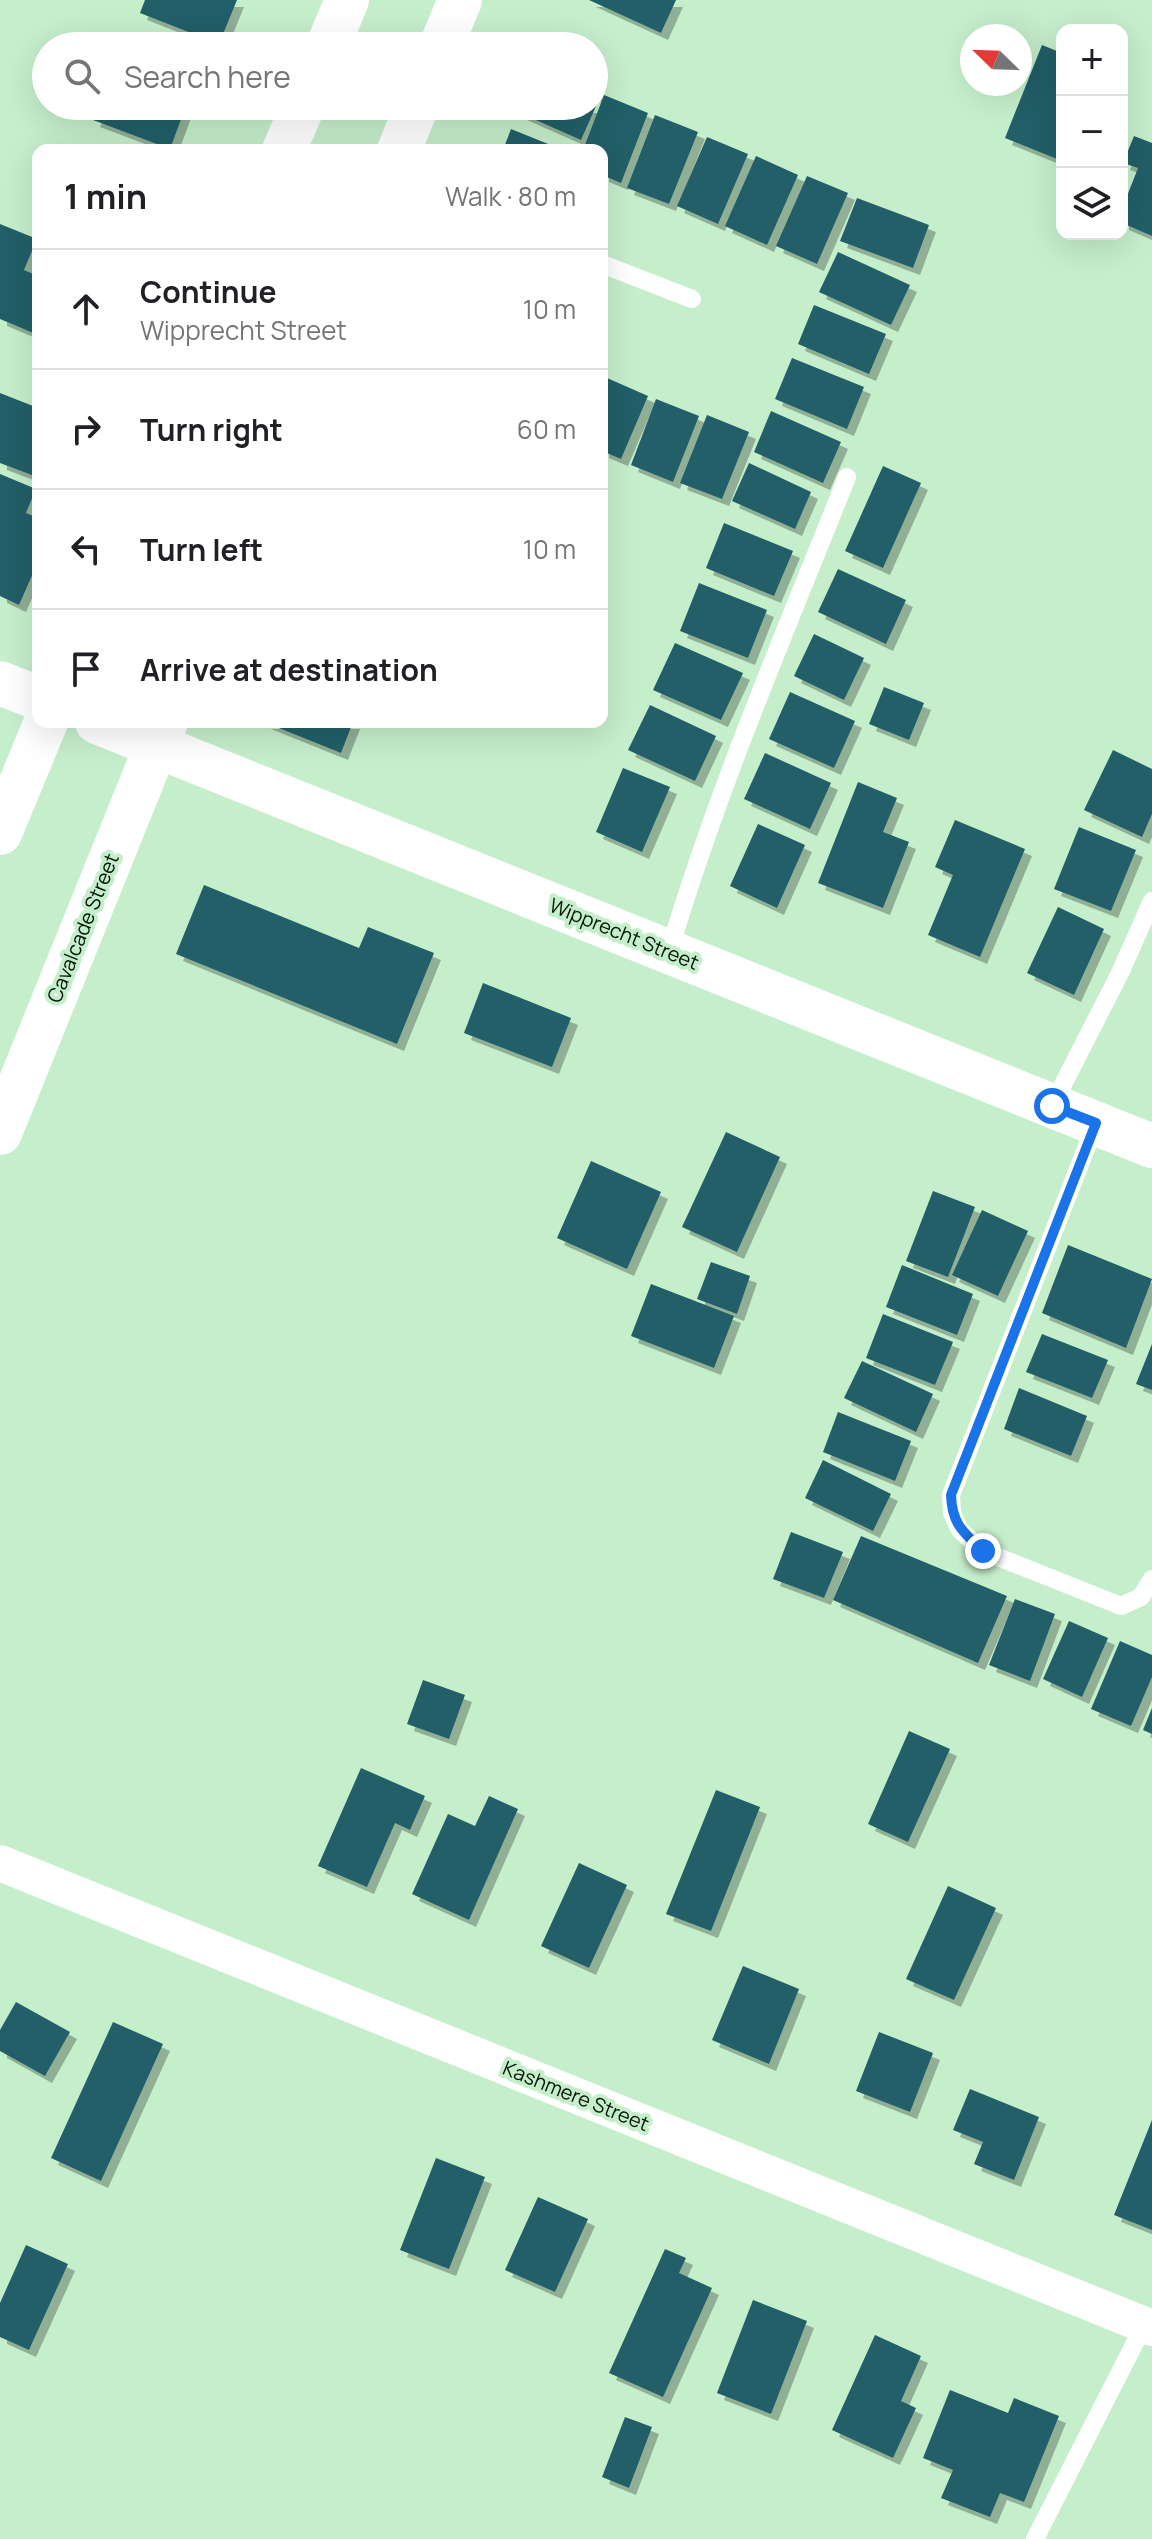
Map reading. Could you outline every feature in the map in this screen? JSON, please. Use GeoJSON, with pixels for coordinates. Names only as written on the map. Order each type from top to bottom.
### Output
{"type":"FeatureCollection","features":[{"type":"Feature","properties":{"kind":"street"},"geometry":{"type":"LineString","coordinates":[[334,32],[347,0]]}},
{"type":"Feature","properties":{"kind":"street"},"geometry":{"type":"LineString","coordinates":[[447,32],[460,0]]}},
{"type":"Feature","properties":{"kind":"street"},"geometry":{"type":"LineString","coordinates":[[287,144],[297,120]]}},
{"type":"Feature","properties":{"kind":"street"},"geometry":{"type":"LineString","coordinates":[[401,144],[411,120]]}},
{"type":"Feature","properties":{"kind":"street"},"geometry":{"type":"LineString","coordinates":[[0,683],[32,696]]}},
{"type":"Feature","properties":{"kind":"street"},"geometry":{"type":"LineString","coordinates":[[0,833],[44,728]]}},
{"type":"Feature","properties":{"kind":"street","name":"Wipprecht Street"},"geometry":{"type":"LineString","coordinates":[[129,728],[161,734],[669,952],[1152,1146]]}},
{"type":"Feature","properties":{"kind":"street","name":"Cavalcade Street"},"geometry":{"type":"LineString","coordinates":[[0,1133],[161,734]]}},
{"type":"Feature","properties":{"kind":"street","name":"Kashmere Street"},"geometry":{"type":"LineString","coordinates":[[0,1863],[1148,2326]]}},
{"type":"Feature","properties":{"kind":"lane"},"geometry":{"type":"LineString","coordinates":[[608,266],[692,299]]}},
{"type":"Feature","properties":{"kind":"lane"},"geometry":{"type":"LineString","coordinates":[[669,952],[685,899],[758,701],[847,477]]}},
{"type":"Feature","properties":{"kind":"lane"},"geometry":{"type":"LineString","coordinates":[[1052,1106],[1120,973],[1152,901]]}},
{"type":"Feature","properties":{"kind":"lane"},"geometry":{"type":"LineString","coordinates":[[1096,1123],[951,1495],[952,1513],[960,1530],[983,1551],[1121,1606],[1141,1597],[1152,1579]]}},
{"type":"Feature","properties":{"kind":"lane"},"geometry":{"type":"LineString","coordinates":[[1035,2539],[1148,2326]]}},
{"type":"Feature","properties":{"kind":"building"},"geometry":{"type":"Polygon","coordinates":[[[145,0],[237,0],[224,32],[188,32],[140,13],[145,0]]]}},
{"type":"Feature","properties":{"kind":"building"},"geometry":{"type":"Polygon","coordinates":[[[589,0],[676,0],[661,33],[589,0]]]}},
{"type":"Feature","properties":{"kind":"building"},"geometry":{"type":"Polygon","coordinates":[[[1042,45],[1056,51],[1056,159],[1005,138],[1022,96],[1032,96],[1032,70],[1042,45]]]}},
{"type":"Feature","properties":{"kind":"building"},"geometry":{"type":"Polygon","coordinates":[[[608,97],[648,113],[621,183],[608,178],[608,144],[585,144],[594,120],[608,120],[608,97]]]}},
{"type":"Feature","properties":{"kind":"building"},"geometry":{"type":"Polygon","coordinates":[[[655,115],[698,132],[669,204],[627,188],[655,115]]]}},
{"type":"Feature","properties":{"kind":"building"},"geometry":{"type":"Polygon","coordinates":[[[93,120],[181,120],[172,144],[157,144],[93,120]]]}},
{"type":"Feature","properties":{"kind":"building"},"geometry":{"type":"Polygon","coordinates":[[[536,120],[590,120],[581,140],[536,120]]]}},
{"type":"Feature","properties":{"kind":"building"},"geometry":{"type":"Polygon","coordinates":[[[511,129],[548,144],[505,144],[511,129]]]}},
{"type":"Feature","properties":{"kind":"building"},"geometry":{"type":"Polygon","coordinates":[[[1134,136],[1152,143],[1152,236],[1128,226],[1128,194],[1138,168],[1128,165],[1128,151],[1134,136]]]}},
{"type":"Feature","properties":{"kind":"building"},"geometry":{"type":"Polygon","coordinates":[[[707,137],[748,154],[718,224],[677,206],[707,137]]]}},
{"type":"Feature","properties":{"kind":"building"},"geometry":{"type":"Polygon","coordinates":[[[756,156],[798,175],[767,245],[725,226],[756,156]]]}},
{"type":"Feature","properties":{"kind":"building"},"geometry":{"type":"Polygon","coordinates":[[[807,176],[848,193],[817,264],[776,246],[807,176]]]}},
{"type":"Feature","properties":{"kind":"building"},"geometry":{"type":"Polygon","coordinates":[[[857,198],[929,225],[913,268],[840,241],[857,198]]]}},
{"type":"Feature","properties":{"kind":"building"},"geometry":{"type":"Polygon","coordinates":[[[0,224],[32,237],[32,251],[24,270],[32,273],[32,332],[0,319],[0,224]]]}},
{"type":"Feature","properties":{"kind":"building"},"geometry":{"type":"Polygon","coordinates":[[[838,252],[910,285],[891,325],[819,292],[838,252]]]}},
{"type":"Feature","properties":{"kind":"building"},"geometry":{"type":"Polygon","coordinates":[[[814,305],[886,334],[869,374],[798,344],[814,305]]]}},
{"type":"Feature","properties":{"kind":"building"},"geometry":{"type":"Polygon","coordinates":[[[792,358],[864,387],[847,429],[775,399],[792,358]]]}},
{"type":"Feature","properties":{"kind":"building"},"geometry":{"type":"Polygon","coordinates":[[[608,378],[648,396],[621,459],[608,454],[608,378]]]}},
{"type":"Feature","properties":{"kind":"building"},"geometry":{"type":"Polygon","coordinates":[[[0,393],[32,406],[32,475],[0,463],[0,393]]]}},
{"type":"Feature","properties":{"kind":"building"},"geometry":{"type":"Polygon","coordinates":[[[656,399],[699,416],[673,482],[631,465],[656,399]]]}},
{"type":"Feature","properties":{"kind":"building"},"geometry":{"type":"Polygon","coordinates":[[[771,411],[841,442],[823,483],[754,452],[771,411]]]}},
{"type":"Feature","properties":{"kind":"building"},"geometry":{"type":"Polygon","coordinates":[[[707,415],[749,432],[722,499],[680,483],[707,415]]]}},
{"type":"Feature","properties":{"kind":"building"},"geometry":{"type":"Polygon","coordinates":[[[749,463],[811,492],[795,529],[732,501],[749,463]]]}},
{"type":"Feature","properties":{"kind":"building"},"geometry":{"type":"Polygon","coordinates":[[[883,466],[921,483],[883,568],[845,551],[883,466]]]}},
{"type":"Feature","properties":{"kind":"building"},"geometry":{"type":"Polygon","coordinates":[[[0,474],[32,487],[32,499],[26,513],[32,516],[32,576],[19,605],[0,596],[0,474]]]}},
{"type":"Feature","properties":{"kind":"building"},"geometry":{"type":"Polygon","coordinates":[[[724,523],[793,551],[774,596],[706,568],[724,523]]]}},
{"type":"Feature","properties":{"kind":"building"},"geometry":{"type":"Polygon","coordinates":[[[838,569],[906,600],[886,644],[818,612],[838,569]]]}},
{"type":"Feature","properties":{"kind":"building"},"geometry":{"type":"Polygon","coordinates":[[[699,583],[767,610],[748,658],[680,631],[699,583]]]}},
{"type":"Feature","properties":{"kind":"building"},"geometry":{"type":"Polygon","coordinates":[[[814,634],[864,658],[844,700],[794,676],[814,634]]]}},
{"type":"Feature","properties":{"kind":"building"},"geometry":{"type":"Polygon","coordinates":[[[675,643],[743,673],[721,720],[653,690],[675,643]]]}},
{"type":"Feature","properties":{"kind":"building"},"geometry":{"type":"Polygon","coordinates":[[[884,687],[924,703],[909,740],[869,724],[884,687]]]}},
{"type":"Feature","properties":{"kind":"building"},"geometry":{"type":"Polygon","coordinates":[[[790,692],[855,721],[834,768],[769,739],[790,692]]]}},
{"type":"Feature","properties":{"kind":"building"},"geometry":{"type":"Polygon","coordinates":[[[650,705],[716,736],[695,781],[628,750],[650,705]]]}},
{"type":"Feature","properties":{"kind":"building"},"geometry":{"type":"Polygon","coordinates":[[[279,728],[351,728],[341,753],[279,728]]]}},
{"type":"Feature","properties":{"kind":"building"},"geometry":{"type":"Polygon","coordinates":[[[1113,750],[1152,769],[1152,814],[1142,837],[1084,810],[1113,750]]]}},
{"type":"Feature","properties":{"kind":"building"},"geometry":{"type":"Polygon","coordinates":[[[765,753],[831,783],[810,829],[744,799],[765,753]]]}},
{"type":"Feature","properties":{"kind":"building"},"geometry":{"type":"Polygon","coordinates":[[[623,768],[670,787],[642,852],[596,832],[623,768]]]}},
{"type":"Feature","properties":{"kind":"building"},"geometry":{"type":"Polygon","coordinates":[[[858,782],[897,798],[883,832],[909,842],[883,908],[818,883],[858,782]]]}},
{"type":"Feature","properties":{"kind":"building"},"geometry":{"type":"Polygon","coordinates":[[[955,820],[1025,849],[980,957],[928,935],[953,875],[935,867],[955,820]]]}},
{"type":"Feature","properties":{"kind":"building"},"geometry":{"type":"Polygon","coordinates":[[[758,824],[805,845],[777,908],[730,886],[758,824]]]}},
{"type":"Feature","properties":{"kind":"building"},"geometry":{"type":"Polygon","coordinates":[[[1079,827],[1136,850],[1111,911],[1054,889],[1079,827]]]}},
{"type":"Feature","properties":{"kind":"building"},"geometry":{"type":"Polygon","coordinates":[[[204,885],[359,948],[368,927],[434,953],[397,1044],[176,954],[204,885]]]}},
{"type":"Feature","properties":{"kind":"building"},"geometry":{"type":"Polygon","coordinates":[[[1058,907],[1104,929],[1074,995],[1027,973],[1058,907]]]}},
{"type":"Feature","properties":{"kind":"building"},"geometry":{"type":"Polygon","coordinates":[[[483,983],[571,1018],[552,1067],[464,1033],[483,983]]]}},
{"type":"Feature","properties":{"kind":"building"},"geometry":{"type":"Polygon","coordinates":[[[726,1132],[780,1157],[737,1252],[682,1227],[726,1132]]]}},
{"type":"Feature","properties":{"kind":"building"},"geometry":{"type":"Polygon","coordinates":[[[591,1161],[661,1192],[627,1269],[557,1238],[591,1161]]]}},
{"type":"Feature","properties":{"kind":"building"},"geometry":{"type":"Polygon","coordinates":[[[933,1191],[975,1207],[948,1277],[906,1261],[933,1191]]]}},
{"type":"Feature","properties":{"kind":"building"},"geometry":{"type":"Polygon","coordinates":[[[982,1210],[1028,1231],[998,1296],[952,1275],[982,1210]]]}},
{"type":"Feature","properties":{"kind":"building"},"geometry":{"type":"Polygon","coordinates":[[[1068,1245],[1152,1279],[1126,1348],[1042,1313],[1068,1245]]]}},
{"type":"Feature","properties":{"kind":"building"},"geometry":{"type":"Polygon","coordinates":[[[711,1262],[750,1276],[737,1314],[697,1299],[711,1262]]]}},
{"type":"Feature","properties":{"kind":"building"},"geometry":{"type":"Polygon","coordinates":[[[902,1265],[973,1294],[957,1335],[886,1307],[902,1265]]]}},
{"type":"Feature","properties":{"kind":"building"},"geometry":{"type":"Polygon","coordinates":[[[651,1284],[734,1316],[714,1368],[631,1336],[651,1284]]]}},
{"type":"Feature","properties":{"kind":"building"},"geometry":{"type":"Polygon","coordinates":[[[883,1314],[953,1342],[935,1385],[866,1358],[883,1314]]]}},
{"type":"Feature","properties":{"kind":"building"},"geometry":{"type":"Polygon","coordinates":[[[1042,1334],[1108,1360],[1092,1398],[1026,1372],[1042,1334]]]}},
{"type":"Feature","properties":{"kind":"building"},"geometry":{"type":"Polygon","coordinates":[[[1152,1344],[1152,1390],[1136,1384],[1152,1344]]]}},
{"type":"Feature","properties":{"kind":"building"},"geometry":{"type":"Polygon","coordinates":[[[862,1361],[933,1394],[916,1432],[844,1398],[862,1361]]]}},
{"type":"Feature","properties":{"kind":"building"},"geometry":{"type":"Polygon","coordinates":[[[1019,1388],[1087,1416],[1071,1456],[1004,1429],[1019,1388]]]}},
{"type":"Feature","properties":{"kind":"building"},"geometry":{"type":"Polygon","coordinates":[[[838,1412],[911,1441],[895,1481],[823,1452],[838,1412]]]}},
{"type":"Feature","properties":{"kind":"building"},"geometry":{"type":"Polygon","coordinates":[[[823,1460],[891,1494],[873,1531],[805,1498],[823,1460]]]}},
{"type":"Feature","properties":{"kind":"building"},"geometry":{"type":"Polygon","coordinates":[[[791,1532],[843,1552],[824,1598],[773,1579],[791,1532]]]}},
{"type":"Feature","properties":{"kind":"building"},"geometry":{"type":"Polygon","coordinates":[[[861,1536],[1007,1596],[978,1663],[833,1600],[861,1536]]]}},
{"type":"Feature","properties":{"kind":"building"},"geometry":{"type":"Polygon","coordinates":[[[1015,1599],[1055,1614],[1030,1681],[989,1665],[1015,1599]]]}},
{"type":"Feature","properties":{"kind":"building"},"geometry":{"type":"Polygon","coordinates":[[[1069,1621],[1108,1638],[1082,1697],[1043,1679],[1069,1621]]]}},
{"type":"Feature","properties":{"kind":"building"},"geometry":{"type":"Polygon","coordinates":[[[1120,1641],[1152,1655],[1152,1677],[1131,1726],[1091,1709],[1120,1641]]]}},
{"type":"Feature","properties":{"kind":"building"},"geometry":{"type":"Polygon","coordinates":[[[423,1680],[465,1695],[449,1739],[407,1724],[423,1680]]]}},
{"type":"Feature","properties":{"kind":"building"},"geometry":{"type":"Polygon","coordinates":[[[1152,1708],[1152,1734],[1143,1730],[1152,1708]]]}},
{"type":"Feature","properties":{"kind":"building"},"geometry":{"type":"Polygon","coordinates":[[[909,1731],[950,1749],[908,1842],[868,1824],[909,1731]]]}},
{"type":"Feature","properties":{"kind":"building"},"geometry":{"type":"Polygon","coordinates":[[[361,1768],[425,1796],[410,1830],[395,1823],[367,1887],[318,1866],[361,1768]]]}},
{"type":"Feature","properties":{"kind":"building"},"geometry":{"type":"Polygon","coordinates":[[[716,1790],[760,1807],[711,1931],[666,1914],[716,1790]]]}},
{"type":"Feature","properties":{"kind":"building"},"geometry":{"type":"Polygon","coordinates":[[[489,1796],[518,1809],[469,1920],[412,1894],[448,1814],[475,1826],[489,1796]]]}},
{"type":"Feature","properties":{"kind":"building"},"geometry":{"type":"Polygon","coordinates":[[[579,1863],[627,1885],[589,1968],[541,1946],[579,1863]]]}},
{"type":"Feature","properties":{"kind":"building"},"geometry":{"type":"Polygon","coordinates":[[[948,1886],[996,1908],[954,2000],[906,1979],[948,1886]]]}},
{"type":"Feature","properties":{"kind":"building"},"geometry":{"type":"Polygon","coordinates":[[[743,1966],[799,1989],[769,2064],[712,2040],[743,1966]]]}},
{"type":"Feature","properties":{"kind":"building"},"geometry":{"type":"Polygon","coordinates":[[[16,2002],[70,2032],[45,2076],[0,2051],[0,2030],[16,2002]]]}},
{"type":"Feature","properties":{"kind":"building"},"geometry":{"type":"Polygon","coordinates":[[[113,2022],[163,2044],[101,2181],[51,2158],[113,2022]]]}},
{"type":"Feature","properties":{"kind":"building"},"geometry":{"type":"Polygon","coordinates":[[[879,2032],[933,2053],[910,2112],[856,2091],[879,2032]]]}},
{"type":"Feature","properties":{"kind":"building"},"geometry":{"type":"Polygon","coordinates":[[[970,2089],[1039,2117],[1014,2180],[974,2164],[983,2142],[953,2130],[970,2089]]]}},
{"type":"Feature","properties":{"kind":"building"},"geometry":{"type":"Polygon","coordinates":[[[1152,2120],[1152,2230],[1114,2215],[1152,2120]]]}},
{"type":"Feature","properties":{"kind":"building"},"geometry":{"type":"Polygon","coordinates":[[[436,2158],[485,2177],[449,2269],[400,2250],[436,2158]]]}},
{"type":"Feature","properties":{"kind":"building"},"geometry":{"type":"Polygon","coordinates":[[[538,2197],[588,2219],[555,2292],[505,2270],[538,2197]]]}},
{"type":"Feature","properties":{"kind":"building"},"geometry":{"type":"Polygon","coordinates":[[[26,2245],[68,2264],[29,2350],[0,2337],[0,2303],[26,2245]]]}},
{"type":"Feature","properties":{"kind":"building"},"geometry":{"type":"Polygon","coordinates":[[[665,2249],[686,2258],[679,2273],[712,2288],[663,2397],[609,2373],[665,2249]]]}},
{"type":"Feature","properties":{"kind":"building"},"geometry":{"type":"Polygon","coordinates":[[[753,2300],[807,2321],[771,2414],[717,2393],[753,2300]]]}},
{"type":"Feature","properties":{"kind":"building"},"geometry":{"type":"Polygon","coordinates":[[[875,2335],[921,2356],[901,2401],[916,2408],[893,2458],[832,2430],[875,2335]]]}},
{"type":"Feature","properties":{"kind":"building"},"geometry":{"type":"Polygon","coordinates":[[[950,2390],[1008,2413],[1014,2398],[1059,2416],[1024,2502],[1000,2493],[990,2517],[941,2498],[953,2470],[923,2458],[950,2390]]]}},
{"type":"Feature","properties":{"kind":"building"},"geometry":{"type":"Polygon","coordinates":[[[625,2417],[652,2427],[629,2488],[602,2477],[625,2417]]]}},
{"type":"Feature","properties":{"kind":"route"},"geometry":{"type":"LineString","coordinates":[[983,1551],[960,1530],[952,1513],[951,1495],[1096,1123],[1052,1106]]}}]}
